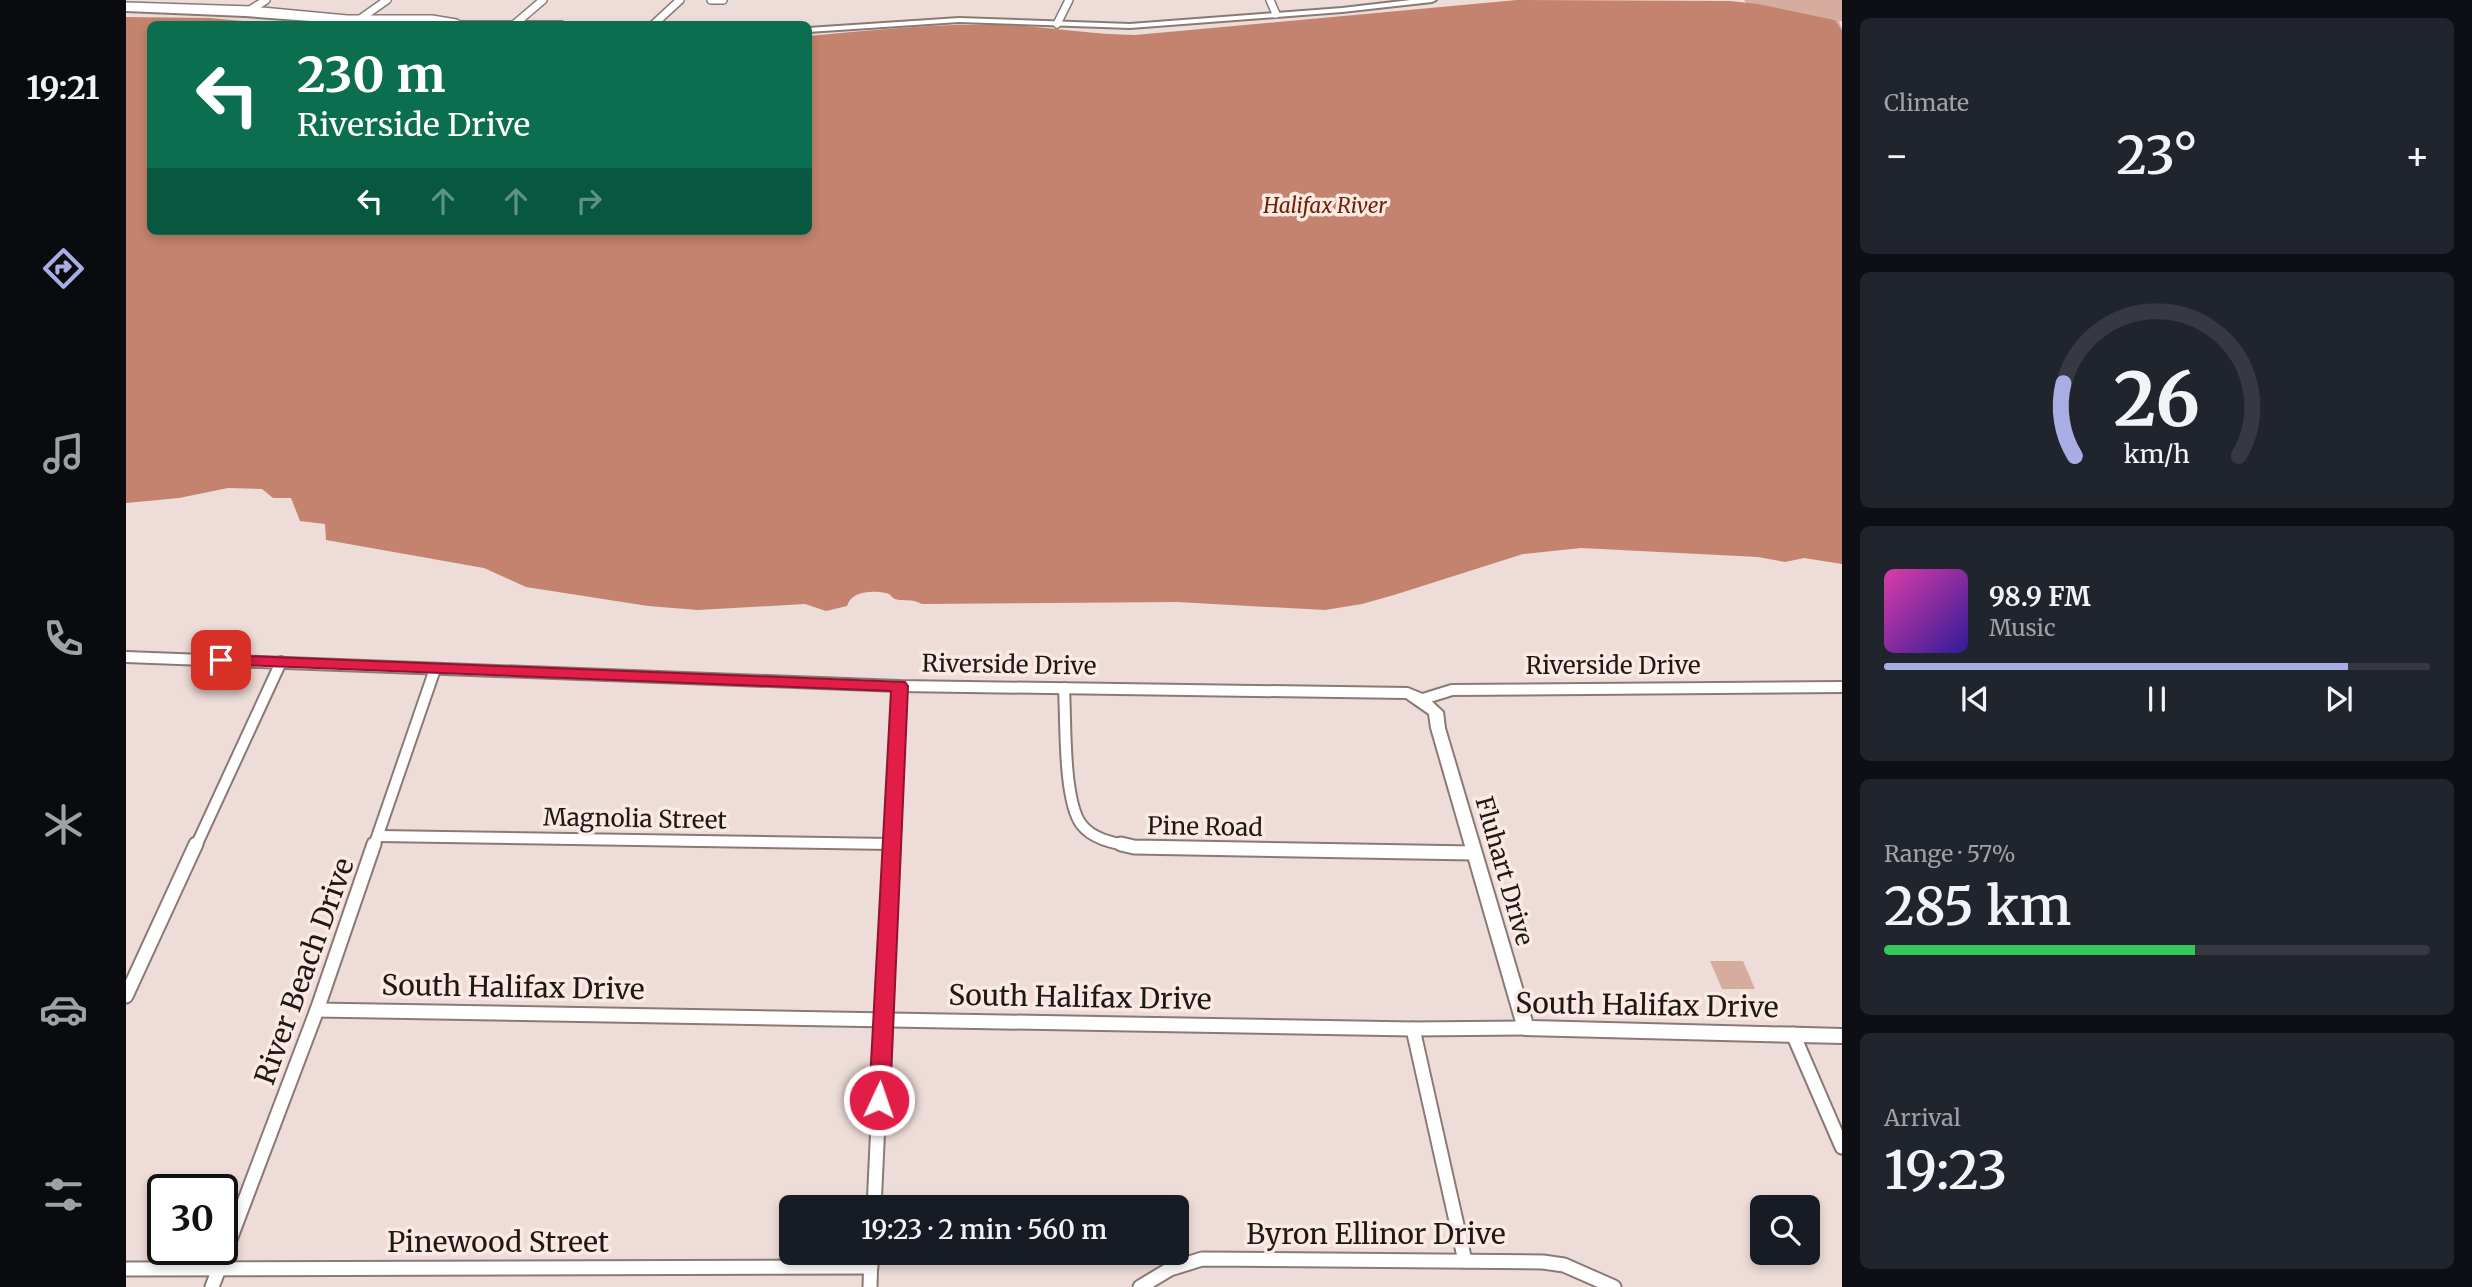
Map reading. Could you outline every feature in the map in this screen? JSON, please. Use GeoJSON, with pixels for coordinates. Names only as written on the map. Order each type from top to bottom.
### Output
{"type":"FeatureCollection","features":[{"type":"Feature","properties":{"kind":"street"},"geometry":{"type":"LineString","coordinates":[[128,7],[142,0]]}},
{"type":"Feature","properties":{"kind":"street"},"geometry":{"type":"LineString","coordinates":[[248,12],[266,0]]}},
{"type":"Feature","properties":{"kind":"street"},"geometry":{"type":"LineString","coordinates":[[128,7],[248,12],[358,21],[387,0]]}},
{"type":"Feature","properties":{"kind":"street"},"geometry":{"type":"LineString","coordinates":[[518,21],[543,0]]}},
{"type":"Feature","properties":{"kind":"street"},"geometry":{"type":"LineString","coordinates":[[657,21],[680,0]]}},
{"type":"Feature","properties":{"kind":"street"},"geometry":{"type":"LineString","coordinates":[[710,0],[723,0]]}},
{"type":"Feature","properties":{"kind":"street"},"geometry":{"type":"LineString","coordinates":[[1057,24],[1069,0]]}},
{"type":"Feature","properties":{"kind":"street"},"geometry":{"type":"LineString","coordinates":[[1270,0],[1276,14]]}},
{"type":"Feature","properties":{"kind":"street"},"geometry":{"type":"LineString","coordinates":[[812,30],[959,20],[1130,26],[1431,0]]}},
{"type":"Feature","properties":{"kind":"street"},"geometry":{"type":"LineString","coordinates":[[1834,0],[1842,0]]}},
{"type":"Feature","properties":{"kind":"street","name":"Riverside Drive"},"geometry":{"type":"LineString","coordinates":[[126,657],[899,686],[1387,693],[1415,701],[1452,690],[1842,687]]}},
{"type":"Feature","properties":{"kind":"street"},"geometry":{"type":"LineString","coordinates":[[126,996],[281,662]]}},
{"type":"Feature","properties":{"kind":"street","name":"River Beach Drive"},"geometry":{"type":"LineString","coordinates":[[212,1287],[317,1010],[435,669]]}},
{"type":"Feature","properties":{"kind":"street"},"geometry":{"type":"LineString","coordinates":[[875,1195],[899,686]]}},
{"type":"Feature","properties":{"kind":"street","name":"Pine Road"},"geometry":{"type":"LineString","coordinates":[[1064,688],[1072,802],[1078,821],[1091,834],[1109,842],[1134,847],[1473,853]]}},
{"type":"Feature","properties":{"kind":"street","name":"Fluhart Drive"},"geometry":{"type":"LineString","coordinates":[[1415,701],[1438,728],[1525,1028]]}},
{"type":"Feature","properties":{"kind":"street","name":"Magnolia Street"},"geometry":{"type":"LineString","coordinates":[[379,836],[891,844]]}},
{"type":"Feature","properties":{"kind":"street","name":"South Halifax Drive"},"geometry":{"type":"LineString","coordinates":[[317,1010],[1842,1035]]}},
{"type":"Feature","properties":{"kind":"street"},"geometry":{"type":"LineString","coordinates":[[1413,1029],[1465,1261]]}},
{"type":"Feature","properties":{"kind":"street"},"geometry":{"type":"LineString","coordinates":[[1793,1034],[1842,1147]]}},
{"type":"Feature","properties":{"kind":"street","name":"Byron Ellinor Drive"},"geometry":{"type":"LineString","coordinates":[[1140,1287],[1158,1273],[1202,1259],[1542,1262],[1564,1265],[1614,1287]]}},
{"type":"Feature","properties":{"kind":"street","name":"Pinewood Street"},"geometry":{"type":"LineString","coordinates":[[126,1269],[779,1261]]}},
{"type":"Feature","properties":{"kind":"street"},"geometry":{"type":"LineString","coordinates":[[870,1287],[871,1265]]}},
{"type":"Feature","properties":{"kind":"shaded area"},"geometry":{"type":"Polygon","coordinates":[[[1744,0],[1842,0],[1842,21],[1839,21],[1842,30],[1835,20],[1746,3],[1744,0]]]}},
{"type":"Feature","properties":{"kind":"shaded area"},"geometry":{"type":"Polygon","coordinates":[[[1710,961],[1743,961],[1755,989],[1722,989],[1710,961]]]}},
{"type":"Feature","properties":{"kind":"water","name":"Halifax River"},"geometry":{"type":"Polygon","coordinates":[[[1517,0],[1730,1],[1835,20],[1842,30],[1842,564],[1804,558],[1785,562],[1758,557],[1581,548],[1523,554],[1394,595],[1325,610],[1177,602],[922,604],[895,599],[888,593],[875,592],[857,595],[847,606],[826,611],[805,604],[698,610],[648,606],[526,587],[484,568],[326,540],[325,524],[300,521],[291,498],[273,498],[262,489],[228,488],[179,498],[126,503],[126,17],[242,21],[147,21],[147,235],[812,235],[812,36],[953,25],[1018,26],[1135,35],[1517,0]]]}},
{"type":"Feature","properties":{"kind":"route"},"geometry":{"type":"LineString","coordinates":[[221,660],[899,686],[879,1100]]}}]}
